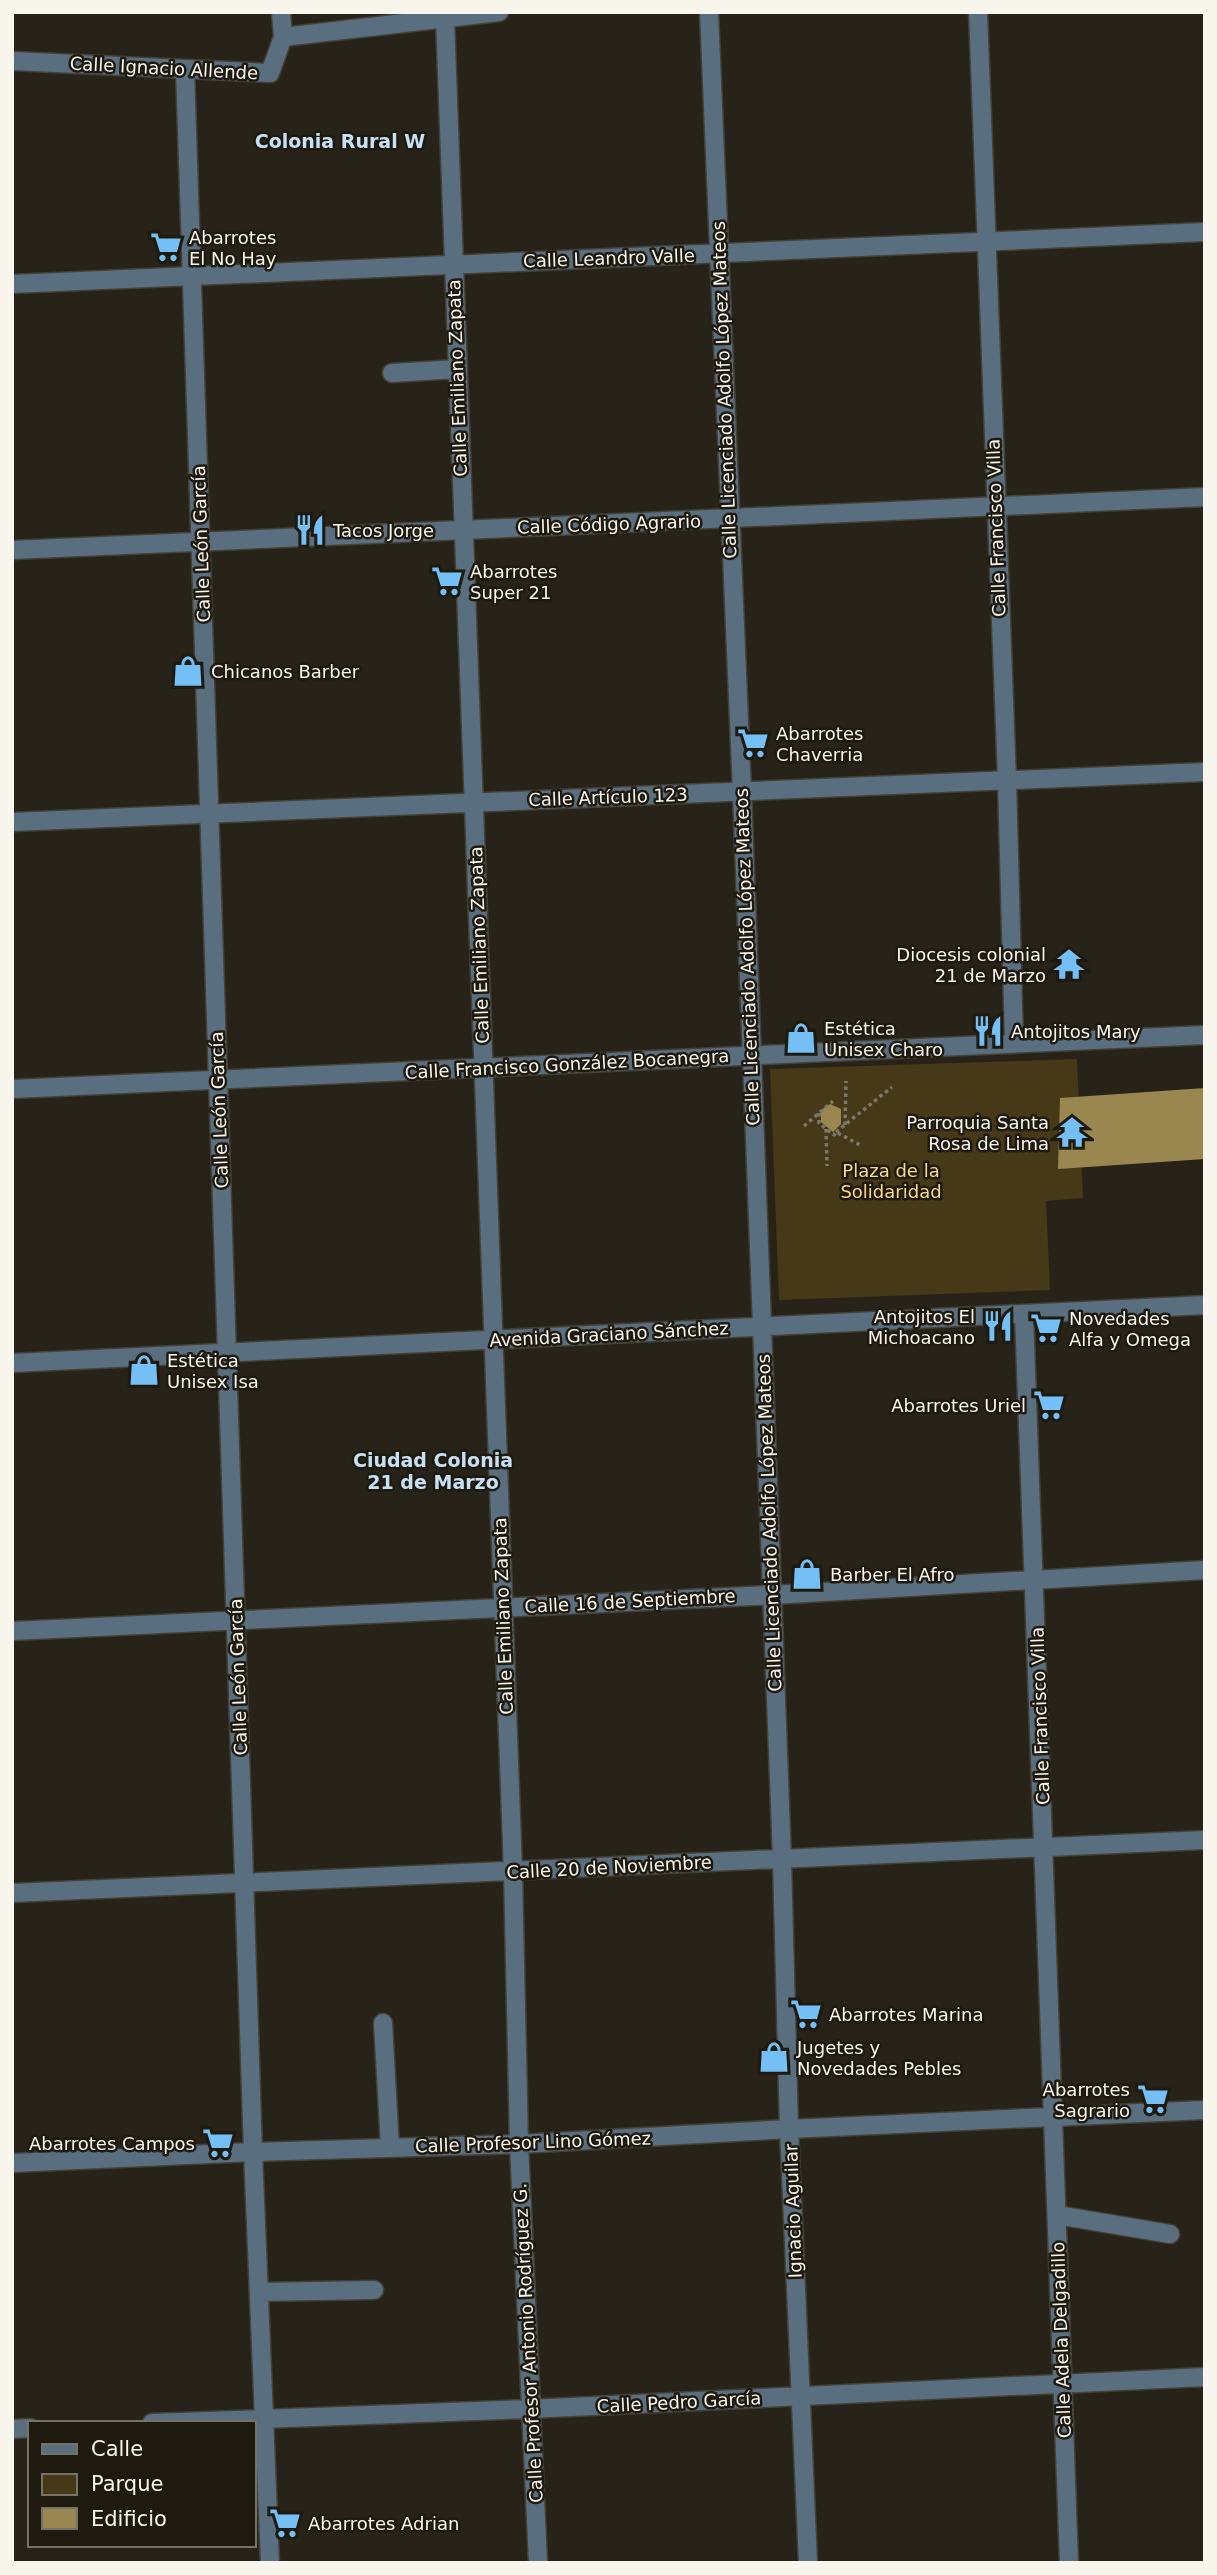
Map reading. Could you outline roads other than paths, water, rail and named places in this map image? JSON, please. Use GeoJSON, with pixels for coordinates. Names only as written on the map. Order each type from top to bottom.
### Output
{"type":"FeatureCollection","features":[{"type":"Feature","properties":{"kind":"street"},"geometry":{"type":"LineString","coordinates":[[281,12],[283,37],[499,12]]}},
{"type":"Feature","properties":{"kind":"street","name":"Calle Licenciado Adolfo López Mateos"},"geometry":{"type":"LineString","coordinates":[[709,12],[742,792],[782,1859]]}},
{"type":"Feature","properties":{"kind":"street","name":"Calle Francisco Villa"},"geometry":{"type":"LineString","coordinates":[[978,12],[1007,780],[1014,1044]]}},
{"type":"Feature","properties":{"kind":"street","name":"Calle Emiliano Zapata"},"geometry":{"type":"LineString","coordinates":[[445,18],[513,1871]]}},
{"type":"Feature","properties":{"kind":"street","name":"Calle Ignacio Allende"},"geometry":{"type":"LineString","coordinates":[[12,61],[270,73],[283,37]]}},
{"type":"Feature","properties":{"kind":"street","name":"Calle León García"},"geometry":{"type":"LineString","coordinates":[[185,69],[253,2152],[270,2563]]}},
{"type":"Feature","properties":{"kind":"street","name":"Calle Leandro Valle"},"geometry":{"type":"LineString","coordinates":[[12,284],[1205,232]]}},
{"type":"Feature","properties":{"kind":"street"},"geometry":{"type":"LineString","coordinates":[[392,373],[457,369]]}},
{"type":"Feature","properties":{"kind":"street","name":"Calle Código Agrario"},"geometry":{"type":"LineString","coordinates":[[12,550],[1205,497]]}},
{"type":"Feature","properties":{"kind":"street","name":"Calle Artículo 123"},"geometry":{"type":"LineString","coordinates":[[12,822],[1205,772]]}},
{"type":"Feature","properties":{"kind":"street","name":"Calle Francisco González Bocanegra"},"geometry":{"type":"LineString","coordinates":[[12,1089],[1205,1035]]}},
{"type":"Feature","properties":{"kind":"street","name":"Avenida Graciano Sánchez"},"geometry":{"type":"LineString","coordinates":[[12,1363],[1205,1305]]}},
{"type":"Feature","properties":{"kind":"street","name":"Calle Francisco Villa"},"geometry":{"type":"LineString","coordinates":[[1024,1314],[1054,2118]]}},
{"type":"Feature","properties":{"kind":"street","name":"Calle 16 de Septiembre"},"geometry":{"type":"LineString","coordinates":[[12,1631],[772,1595],[1205,1570]]}},
{"type":"Feature","properties":{"kind":"street","name":"Calle 20 de Noviembre"},"geometry":{"type":"LineString","coordinates":[[12,1893],[1205,1840]]}},
{"type":"Feature","properties":{"kind":"street","name":"Ignacio Aguilar"},"geometry":{"type":"LineString","coordinates":[[782,1859],[789,2129],[808,2563]]}},
{"type":"Feature","properties":{"kind":"street","name":"Calle Profesor Antonio Rodríguez G."},"geometry":{"type":"LineString","coordinates":[[513,1871],[519,2144],[538,2563]]}},
{"type":"Feature","properties":{"kind":"street"},"geometry":{"type":"LineString","coordinates":[[383,2023],[390,2147]]}},
{"type":"Feature","properties":{"kind":"street","name":"Calle Profesor Lino Gómez"},"geometry":{"type":"LineString","coordinates":[[12,2163],[519,2144],[1205,2110]]}},
{"type":"Feature","properties":{"kind":"street","name":"Calle Adela Delgadillo"},"geometry":{"type":"LineString","coordinates":[[1054,2118],[1069,2563]]}},
{"type":"Feature","properties":{"kind":"street"},"geometry":{"type":"LineString","coordinates":[[1057,2215],[1170,2234]]}},
{"type":"Feature","properties":{"kind":"street"},"geometry":{"type":"LineString","coordinates":[[259,2292],[374,2290]]}},
{"type":"Feature","properties":{"kind":"street","name":"Calle Pedro García"},"geometry":{"type":"LineString","coordinates":[[197,2421],[529,2409],[1205,2377]]}},
{"type":"Feature","properties":{"kind":"place","name":"Abarrotes El No Hay"},"geometry":{"type":"Point","coordinates":[166,247]}},
{"type":"Feature","properties":{"kind":"place","name":"Tacos Jorge"},"geometry":{"type":"Point","coordinates":[310,530]}},
{"type":"Feature","properties":{"kind":"place","name":"Abarrotes Super 21"},"geometry":{"type":"Point","coordinates":[447,581]}},
{"type":"Feature","properties":{"kind":"place","name":"Chicanos Barber"},"geometry":{"type":"Point","coordinates":[188,671]}},
{"type":"Feature","properties":{"kind":"place","name":"Abarrotes Chaverria"},"geometry":{"type":"Point","coordinates":[753,743]}},
{"type":"Feature","properties":{"kind":"place","name":"Diocesis colonial 21 de Marzo"},"geometry":{"type":"Point","coordinates":[1069,964]}},
{"type":"Feature","properties":{"kind":"place","name":"Antojitos Mary"},"geometry":{"type":"Point","coordinates":[988,1031]}},
{"type":"Feature","properties":{"kind":"place","name":"Estética Unisex Charo"},"geometry":{"type":"Point","coordinates":[801,1038]}},
{"type":"Feature","properties":{"kind":"place","name":"Parroquia Santa Rosa de Lima"},"geometry":{"type":"Point","coordinates":[1072,1132]}},
{"type":"Feature","properties":{"kind":"place","name":"Antojitos El Michoacano"},"geometry":{"type":"Point","coordinates":[998,1326]}},
{"type":"Feature","properties":{"kind":"place","name":"Novedades Alfa y Omega"},"geometry":{"type":"Point","coordinates":[1046,1328]}},
{"type":"Feature","properties":{"kind":"place","name":"Estética Unisex Isa"},"geometry":{"type":"Point","coordinates":[144,1370]}},
{"type":"Feature","properties":{"kind":"place","name":"Abarrotes Uriel"},"geometry":{"type":"Point","coordinates":[1049,1405]}},
{"type":"Feature","properties":{"kind":"place","name":"Barber El Afro"},"geometry":{"type":"Point","coordinates":[807,1574]}},
{"type":"Feature","properties":{"kind":"place","name":"Abarrotes Marina"},"geometry":{"type":"Point","coordinates":[806,2014]}},
{"type":"Feature","properties":{"kind":"place","name":"Jugetes y Novedades Pebles"},"geometry":{"type":"Point","coordinates":[774,2057]}},
{"type":"Feature","properties":{"kind":"place","name":"Abarrotes Sagrario"},"geometry":{"type":"Point","coordinates":[1153,2099]}},
{"type":"Feature","properties":{"kind":"place","name":"Abarrotes Campos"},"geometry":{"type":"Point","coordinates":[218,2143]}},
{"type":"Feature","properties":{"kind":"place","name":"Abarrotes Adrian"},"geometry":{"type":"Point","coordinates":[285,2523]}},
{"type":"Feature","properties":{"kind":"district","name":"Colonia Rural W"},"geometry":{"type":"Point","coordinates":[340,141]}},
{"type":"Feature","properties":{"kind":"district","name":"Ciudad Colonia 21 de Marzo"},"geometry":{"type":"Point","coordinates":[433,1471]}},
{"type":"Feature","properties":{"kind":"park label","name":"Plaza de la Solidaridad"},"geometry":{"type":"Point","coordinates":[891,1180]}}]}
